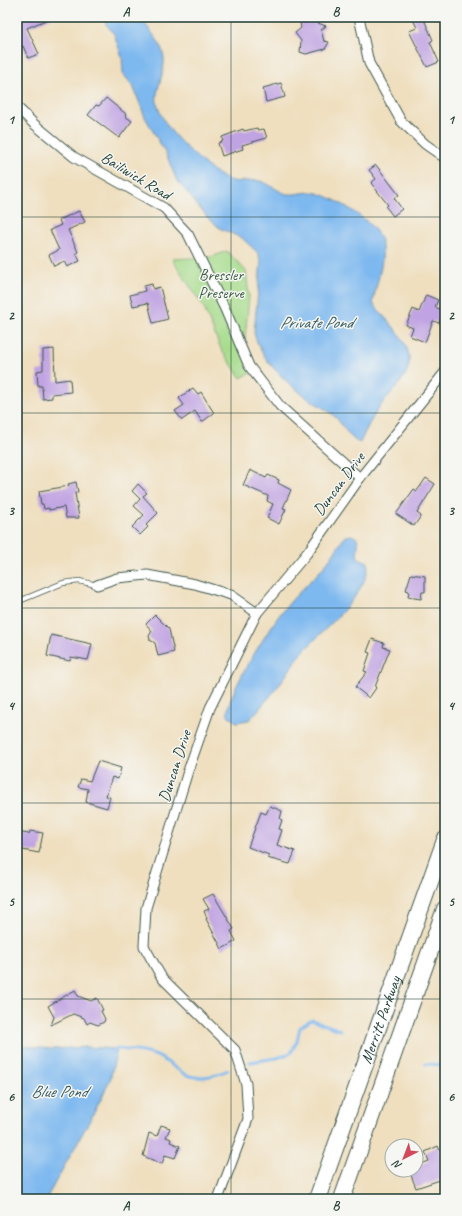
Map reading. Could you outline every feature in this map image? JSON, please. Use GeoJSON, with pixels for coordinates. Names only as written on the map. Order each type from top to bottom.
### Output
{"type":"FeatureCollection","features":[{"type":"Feature","properties":{"kind":"highway","name":"Merritt Parkway"},"geometry":{"type":"LineString","coordinates":[[317,1199],[445,840]]}},
{"type":"Feature","properties":{"kind":"highway","name":"Merritt Parkway"},"geometry":{"type":"LineString","coordinates":[[342,1199],[445,909]]}},
{"type":"Feature","properties":{"kind":"street"},"geometry":{"type":"LineString","coordinates":[[358,17],[369,63],[401,121],[425,144],[445,158]]}},
{"type":"Feature","properties":{"kind":"street","name":"Bailiwick Road"},"geometry":{"type":"LineString","coordinates":[[17,107],[34,124],[74,157],[164,208],[188,234],[225,309],[250,366],[280,406],[360,478]]}},
{"type":"Feature","properties":{"kind":"street","name":"Duncan Drive"},"geometry":{"type":"LineString","coordinates":[[218,1199],[248,1119],[246,1084],[235,1050],[162,978],[144,946],[146,908],[188,772],[210,708],[257,613],[307,552],[360,478],[445,372]]}},
{"type":"Feature","properties":{"kind":"street"},"geometry":{"type":"LineString","coordinates":[[97,584],[117,578],[147,575],[194,584],[231,595],[257,613]]}},
{"type":"Feature","properties":{"kind":"lane"},"geometry":{"type":"LineString","coordinates":[[17,602],[63,583],[79,580],[97,584]]}},
{"type":"Feature","properties":{"kind":"green space","name":"Bressler Preserve"},"geometry":{"type":"Polygon","coordinates":[[[227,251],[246,271],[249,296],[244,350],[256,370],[241,378],[222,351],[203,306],[172,259],[211,257],[227,251]]]}},
{"type":"Feature","properties":{"kind":"water","name":"Private Pond"},"geometry":{"type":"Polygon","coordinates":[[[104,17],[140,17],[155,36],[161,47],[164,58],[163,72],[157,94],[160,113],[176,137],[213,170],[233,181],[260,181],[287,194],[311,192],[329,197],[360,216],[376,231],[382,246],[382,262],[373,303],[401,337],[408,353],[409,362],[407,371],[403,378],[376,412],[360,443],[352,438],[337,418],[326,409],[303,395],[285,380],[262,353],[254,332],[261,262],[258,253],[242,238],[221,229],[207,217],[176,179],[167,156],[145,117],[133,86],[123,74],[122,57],[114,34],[106,24],[104,17]]]}},
{"type":"Feature","properties":{"kind":"water"},"geometry":{"type":"Polygon","coordinates":[[[352,535],[357,538],[358,541],[358,558],[368,562],[367,574],[361,587],[342,612],[300,655],[263,705],[249,720],[236,722],[228,715],[229,706],[233,694],[248,664],[275,621],[287,606],[331,558],[346,536],[352,535]]]}},
{"type":"Feature","properties":{"kind":"water","name":"Blue Pond"},"geometry":{"type":"Polygon","coordinates":[[[17,1045],[52,1049],[86,1047],[117,1049],[110,1080],[95,1111],[46,1199],[17,1199],[17,1045]]]}},
{"type":"Feature","properties":{"kind":"building"},"geometry":{"type":"Polygon","coordinates":[[[17,17],[53,17],[27,28],[39,54],[28,58],[23,46],[17,49],[17,17]]]}},
{"type":"Feature","properties":{"kind":"building"},"geometry":{"type":"Polygon","coordinates":[[[299,17],[315,17],[318,23],[326,26],[321,30],[324,41],[329,42],[325,49],[306,54],[300,52],[301,41],[295,33],[301,28],[299,17]]]}},
{"type":"Feature","properties":{"kind":"building"},"geometry":{"type":"Polygon","coordinates":[[[412,17],[423,17],[433,40],[430,42],[439,62],[427,67],[409,31],[417,28],[412,17]]]}},
{"type":"Feature","properties":{"kind":"building"},"geometry":{"type":"Polygon","coordinates":[[[281,83],[285,97],[266,102],[263,88],[281,83]]]}},
{"type":"Feature","properties":{"kind":"building"},"geometry":{"type":"Polygon","coordinates":[[[106,98],[126,114],[125,116],[132,121],[119,138],[88,115],[96,105],[99,106],[106,98]]]}},
{"type":"Feature","properties":{"kind":"building"},"geometry":{"type":"Polygon","coordinates":[[[257,128],[258,130],[264,129],[267,138],[242,145],[243,149],[222,156],[218,143],[223,141],[222,137],[243,129],[244,131],[257,128]]]}},
{"type":"Feature","properties":{"kind":"building"},"geometry":{"type":"Polygon","coordinates":[[[376,165],[399,195],[394,198],[402,209],[393,216],[386,207],[388,205],[371,183],[376,179],[369,170],[376,165]]]}},
{"type":"Feature","properties":{"kind":"building"},"geometry":{"type":"Polygon","coordinates":[[[79,211],[85,222],[68,230],[78,252],[76,253],[80,261],[67,267],[64,261],[54,266],[49,255],[59,250],[50,230],[61,225],[59,220],[79,211]]]}},
{"type":"Feature","properties":{"kind":"building"},"geometry":{"type":"Polygon","coordinates":[[[152,284],[153,289],[160,287],[168,319],[153,323],[148,303],[133,306],[130,295],[145,291],[144,286],[152,284]]]}},
{"type":"Feature","properties":{"kind":"building"},"geometry":{"type":"Polygon","coordinates":[[[426,295],[438,300],[435,307],[444,311],[439,323],[433,321],[425,342],[410,336],[413,328],[406,325],[413,309],[419,312],[426,295]]]}},
{"type":"Feature","properties":{"kind":"building"},"geometry":{"type":"Polygon","coordinates":[[[54,349],[55,381],[70,379],[71,392],[52,394],[52,398],[43,399],[42,386],[38,386],[37,371],[43,370],[43,350],[54,349]]]}},
{"type":"Feature","properties":{"kind":"building"},"geometry":{"type":"Polygon","coordinates":[[[193,388],[198,394],[201,392],[214,413],[202,422],[195,411],[182,420],[175,411],[184,405],[179,398],[193,388]]]}},
{"type":"Feature","properties":{"kind":"building"},"geometry":{"type":"Polygon","coordinates":[[[250,470],[266,478],[268,475],[279,480],[278,483],[291,490],[283,508],[286,509],[279,524],[267,518],[273,504],[267,501],[268,496],[243,485],[250,470]]]}},
{"type":"Feature","properties":{"kind":"building"},"geometry":{"type":"Polygon","coordinates":[[[426,478],[435,484],[417,513],[421,516],[414,526],[396,514],[414,489],[417,491],[426,478]]]}},
{"type":"Feature","properties":{"kind":"building"},"geometry":{"type":"Polygon","coordinates":[[[76,482],[78,492],[75,493],[79,518],[66,518],[64,507],[49,510],[49,508],[44,509],[43,504],[41,504],[39,491],[69,486],[68,484],[76,482]]]}},
{"type":"Feature","properties":{"kind":"building"},"geometry":{"type":"Polygon","coordinates":[[[138,484],[147,493],[143,496],[158,513],[146,525],[148,527],[140,535],[132,527],[144,515],[134,506],[141,498],[140,499],[132,491],[138,484]]]}},
{"type":"Feature","properties":{"kind":"building"},"geometry":{"type":"Polygon","coordinates":[[[411,574],[425,576],[425,592],[422,592],[421,599],[408,597],[409,591],[406,590],[411,574]]]}},
{"type":"Feature","properties":{"kind":"building"},"geometry":{"type":"Polygon","coordinates":[[[155,615],[169,629],[174,652],[158,656],[155,643],[150,640],[149,636],[152,631],[146,624],[155,615]]]}},
{"type":"Feature","properties":{"kind":"building"},"geometry":{"type":"Polygon","coordinates":[[[51,635],[92,644],[88,660],[71,657],[70,661],[47,656],[51,635]]]}},
{"type":"Feature","properties":{"kind":"building"},"geometry":{"type":"Polygon","coordinates":[[[372,639],[384,643],[383,647],[390,649],[375,687],[376,688],[369,698],[355,687],[367,672],[364,671],[370,653],[367,652],[372,639]]]}},
{"type":"Feature","properties":{"kind":"building"},"geometry":{"type":"Polygon","coordinates":[[[98,761],[121,768],[118,779],[112,777],[106,796],[110,797],[107,808],[86,802],[88,789],[78,787],[81,779],[90,781],[98,761]]]}},
{"type":"Feature","properties":{"kind":"building"},"geometry":{"type":"Polygon","coordinates":[[[270,806],[282,811],[280,819],[282,820],[279,829],[282,830],[277,845],[295,851],[290,864],[267,858],[269,855],[248,847],[261,812],[266,814],[270,806]]]}},
{"type":"Feature","properties":{"kind":"building"},"geometry":{"type":"Polygon","coordinates":[[[30,831],[43,833],[39,853],[17,849],[17,832],[29,834],[30,831]]]}},
{"type":"Feature","properties":{"kind":"building"},"geometry":{"type":"Polygon","coordinates":[[[213,894],[234,929],[231,931],[236,941],[222,949],[206,919],[207,918],[204,911],[209,909],[203,899],[213,894]]]}},
{"type":"Feature","properties":{"kind":"building"},"geometry":{"type":"Polygon","coordinates":[[[75,990],[78,996],[91,1001],[97,998],[103,1010],[101,1011],[105,1019],[104,1022],[98,1025],[90,1022],[87,1024],[84,1018],[73,1014],[51,1025],[54,1017],[48,1006],[75,990]]]}},
{"type":"Feature","properties":{"kind":"building"},"geometry":{"type":"Polygon","coordinates":[[[161,1125],[170,1128],[166,1137],[171,1139],[170,1142],[180,1146],[175,1158],[165,1155],[162,1164],[143,1156],[149,1133],[157,1136],[161,1125]]]}},
{"type":"Feature","properties":{"kind":"building"},"geometry":{"type":"Polygon","coordinates":[[[438,1146],[445,1162],[445,1175],[442,1176],[443,1179],[416,1188],[412,1178],[424,1178],[424,1163],[429,1161],[425,1152],[438,1146]]]}},
{"type":"Feature","properties":{"kind":"waterway"},"geometry":{"type":"LineString","coordinates":[[250,1062],[277,1058],[291,1053],[297,1041],[300,1027],[312,1020],[340,1030]]}},
{"type":"Feature","properties":{"kind":"waterway"},"geometry":{"type":"LineString","coordinates":[[114,1050],[131,1050],[158,1056],[183,1073],[194,1077],[211,1076],[228,1070]]}},
{"type":"Feature","properties":{"kind":"waterway"},"geometry":{"type":"LineString","coordinates":[[426,1064],[445,1065]]}}]}
